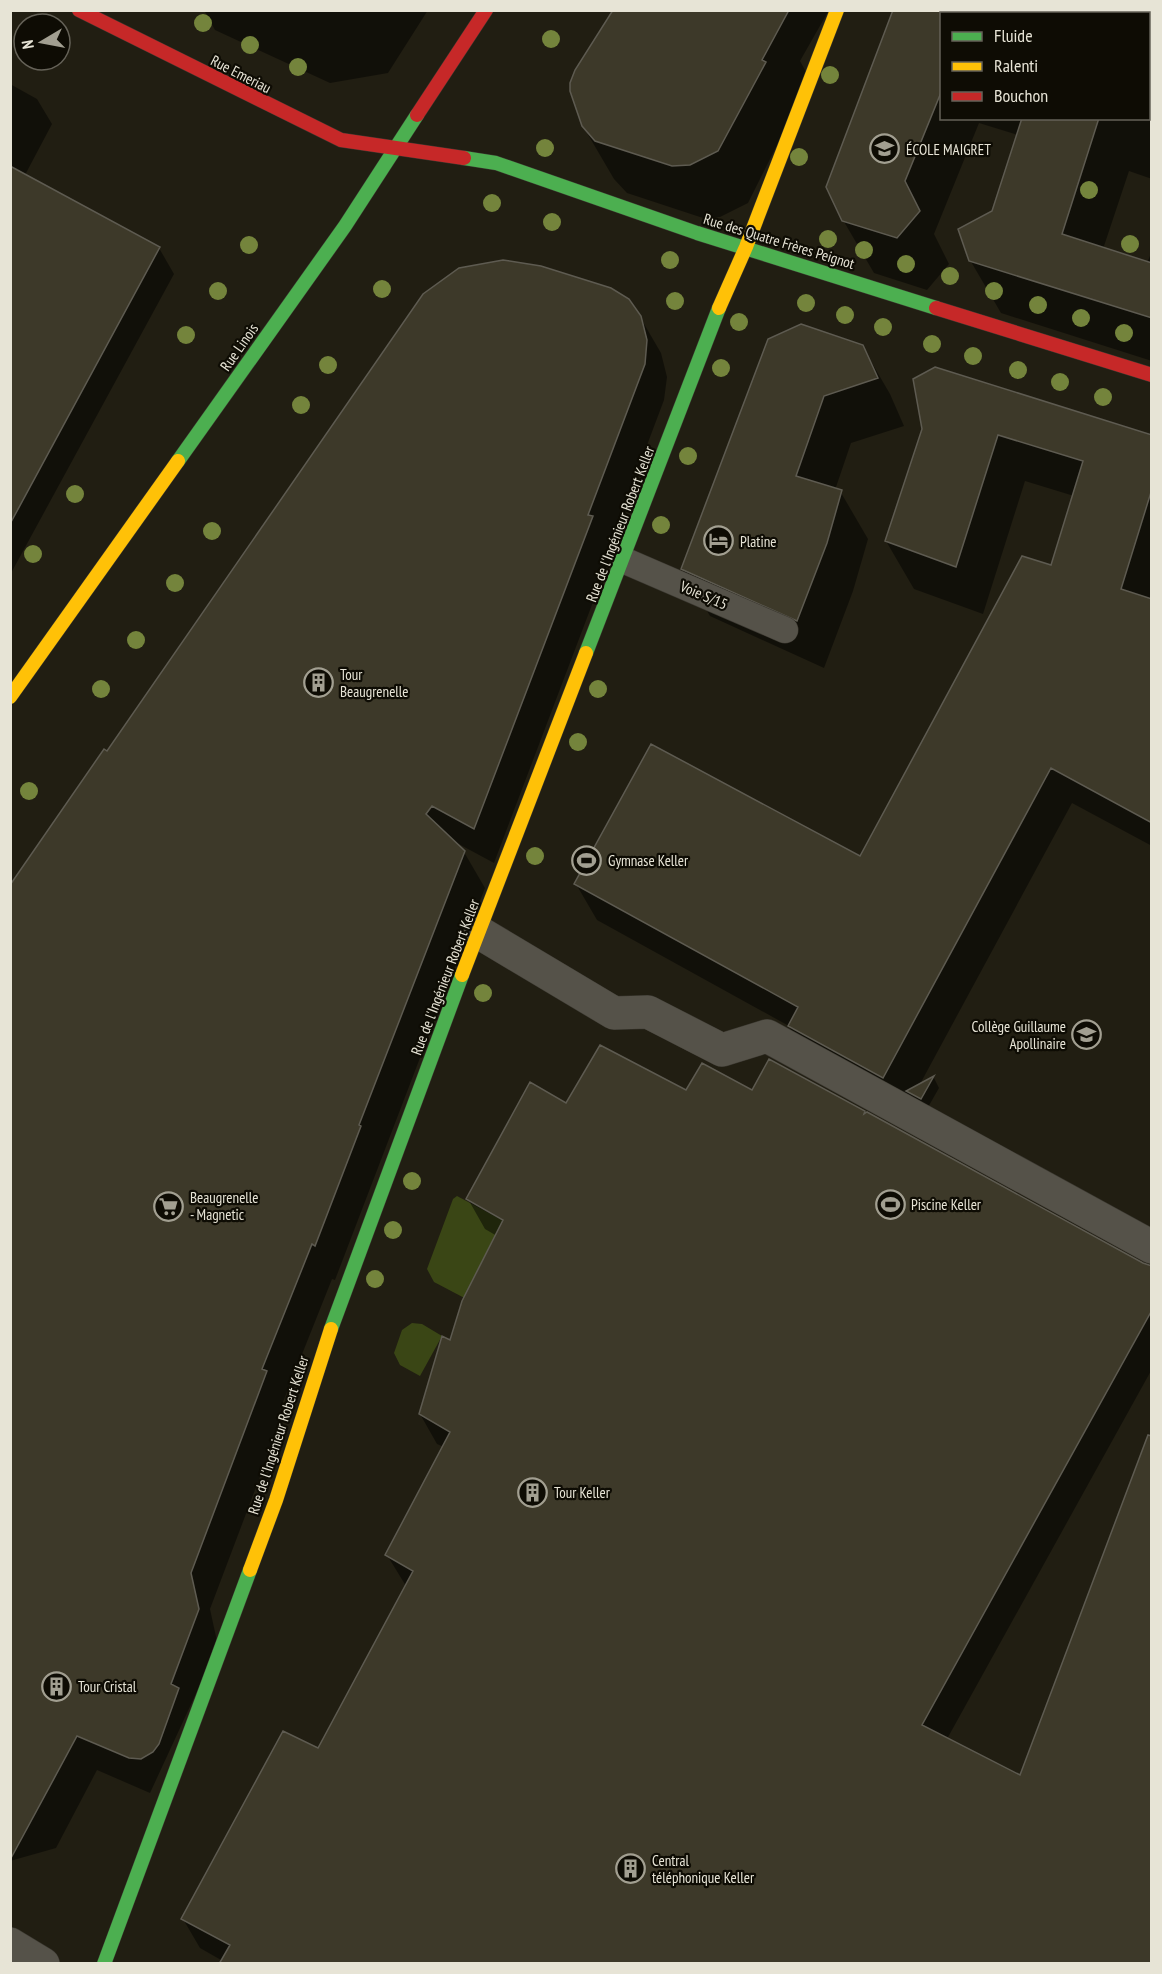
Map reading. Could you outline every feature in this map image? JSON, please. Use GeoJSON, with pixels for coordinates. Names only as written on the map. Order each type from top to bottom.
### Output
{"type":"FeatureCollection","features":[{"type":"Feature","properties":{"kind":"street","name":"Rue Linois"},"geometry":{"type":"LineString","coordinates":[[10,697],[345,226],[486,10]]}},
{"type":"Feature","properties":{"kind":"street","name":"Rue de l'Ingénieur Robert Keller"},"geometry":{"type":"LineString","coordinates":[[104,1964],[276,1500],[313,1379],[439,1036],[725,293],[746,247],[837,10]]}},
{"type":"Feature","properties":{"kind":"street","name":"Rue Emeriau"},"geometry":{"type":"LineString","coordinates":[[86,12],[341,140],[395,147]]}},
{"type":"Feature","properties":{"kind":"street","name":"Rue des Quatre Frères Peignot"},"geometry":{"type":"LineString","coordinates":[[395,147],[496,163],[746,247],[1152,375]]}},
{"type":"Feature","properties":{"kind":"street"},"geometry":{"type":"LineString","coordinates":[[480,933],[614,1013],[648,1012],[722,1050],[767,1036],[1152,1247]]}},
{"type":"Feature","properties":{"kind":"street"},"geometry":{"type":"LineString","coordinates":[[10,1944],[43,1964]]}},
{"type":"Feature","properties":{"kind":"lane","name":"Voie S/15"},"geometry":{"type":"LineString","coordinates":[[623,560],[785,630]]}},
{"type":"Feature","properties":{"kind":"green space"},"geometry":{"type":"Polygon","coordinates":[[[457,1196],[504,1221],[472,1302],[434,1282],[427,1269],[453,1199],[457,1196]]]}},
{"type":"Feature","properties":{"kind":"green space"},"geometry":{"type":"Polygon","coordinates":[[[412,1323],[422,1324],[442,1336],[420,1376],[400,1365],[394,1353],[402,1330],[412,1323]]]}},
{"type":"Feature","properties":{"kind":"building"},"geometry":{"type":"Polygon","coordinates":[[[613,10],[789,10],[762,60],[766,62],[718,151],[690,165],[672,166],[595,141],[582,126],[570,91],[570,83],[575,70],[613,10]]]}},
{"type":"Feature","properties":{"kind":"building"},"geometry":{"type":"Polygon","coordinates":[[[893,10],[942,10],[940,12],[940,95],[905,181],[920,211],[897,238],[842,221],[826,187],[893,10]]]}},
{"type":"Feature","properties":{"kind":"building"},"geometry":{"type":"Polygon","coordinates":[[[1021,120],[1098,120],[1062,234],[1152,263],[1152,318],[969,261],[958,229],[992,211],[1021,120]]]}},
{"type":"Feature","properties":{"kind":"building"},"geometry":{"type":"Polygon","coordinates":[[[10,166],[160,247],[10,524],[10,166]]]}},
{"type":"Feature","properties":{"kind":"building"},"geometry":{"type":"Polygon","coordinates":[[[503,260],[541,266],[611,288],[629,299],[641,316],[647,340],[645,364],[588,515],[593,516],[474,829],[432,806],[426,814],[465,851],[359,1125],[361,1126],[315,1246],[312,1244],[262,1369],[267,1371],[191,1573],[199,1609],[171,1684],[179,1688],[159,1744],[153,1752],[141,1759],[129,1758],[77,1736],[10,1860],[10,885],[104,749],[107,751],[423,294],[459,268],[503,260]]]}},
{"type":"Feature","properties":{"kind":"building"},"geometry":{"type":"Polygon","coordinates":[[[801,324],[863,345],[878,378],[824,396],[796,476],[842,490],[827,543],[797,621],[681,569],[768,339],[801,324]]]}},
{"type":"Feature","properties":{"kind":"building"},"geometry":{"type":"Polygon","coordinates":[[[935,367],[1152,435],[1152,489],[1121,589],[1152,599],[1152,823],[1051,768],[883,1078],[788,1026],[798,1007],[574,884],[651,744],[860,856],[1022,556],[1051,565],[1083,461],[998,435],[956,567],[885,541],[922,429],[913,379],[935,367]]]}},
{"type":"Feature","properties":{"kind":"building"},"geometry":{"type":"Polygon","coordinates":[[[600,1045],[686,1090],[702,1063],[752,1090],[769,1059],[865,1111],[864,1114],[867,1112],[1152,1266],[1152,1310],[922,1725],[1020,1775],[1148,1435],[1152,1436],[1152,1964],[219,1964],[230,1945],[181,1919],[283,1731],[318,1748],[413,1571],[385,1555],[450,1432],[419,1414],[442,1336],[450,1340],[462,1301],[503,1220],[466,1199],[530,1082],[566,1103],[600,1045]]]}},
{"type":"Feature","properties":{"kind":"building"},"geometry":{"type":"Polygon","coordinates":[[[934,1076],[921,1099],[906,1091],[934,1076]]]}},
{"type":"Feature","properties":{"kind":"traffic: fast"},"geometry":{"type":"LineString","coordinates":[[178,461],[345,226],[417,115]]}},
{"type":"Feature","properties":{"kind":"traffic: fast"},"geometry":{"type":"LineString","coordinates":[[464,158],[496,163],[697,233],[936,308]]}},
{"type":"Feature","properties":{"kind":"traffic: fast"},"geometry":{"type":"LineString","coordinates":[[586,653],[719,308]]}},
{"type":"Feature","properties":{"kind":"traffic: fast"},"geometry":{"type":"LineString","coordinates":[[331,1329],[462,975]]}},
{"type":"Feature","properties":{"kind":"traffic: fast"},"geometry":{"type":"LineString","coordinates":[[104,1964],[250,1570]]}},
{"type":"Feature","properties":{"kind":"traffic: slow"},"geometry":{"type":"LineString","coordinates":[[719,308],[746,247],[837,10]]}},
{"type":"Feature","properties":{"kind":"traffic: slow"},"geometry":{"type":"LineString","coordinates":[[10,697],[178,461]]}},
{"type":"Feature","properties":{"kind":"traffic: slow"},"geometry":{"type":"LineString","coordinates":[[462,975],[586,653]]}},
{"type":"Feature","properties":{"kind":"traffic: slow"},"geometry":{"type":"LineString","coordinates":[[250,1570],[276,1500],[331,1329]]}},
{"type":"Feature","properties":{"kind":"traffic: jam"},"geometry":{"type":"LineString","coordinates":[[79,10],[341,140],[464,158]]}},
{"type":"Feature","properties":{"kind":"traffic: jam"},"geometry":{"type":"LineString","coordinates":[[417,115],[486,10]]}},
{"type":"Feature","properties":{"kind":"traffic: jam"},"geometry":{"type":"LineString","coordinates":[[936,308],[1152,375]]}},
{"type":"Feature","properties":{"kind":"place","name":"ÉCOLE MAIGRET"},"geometry":{"type":"Point","coordinates":[885,149]}},
{"type":"Feature","properties":{"kind":"place","name":"Platine"},"geometry":{"type":"Point","coordinates":[719,541]}},
{"type":"Feature","properties":{"kind":"place","name":"Tour Beaugrenelle"},"geometry":{"type":"Point","coordinates":[319,683]}},
{"type":"Feature","properties":{"kind":"place","name":"Gymnase Keller"},"geometry":{"type":"Point","coordinates":[587,860]}},
{"type":"Feature","properties":{"kind":"place","name":"Collège Guillaume Apollinaire"},"geometry":{"type":"Point","coordinates":[1087,1035]}},
{"type":"Feature","properties":{"kind":"place","name":"Piscine Keller"},"geometry":{"type":"Point","coordinates":[890,1204]}},
{"type":"Feature","properties":{"kind":"place","name":"Beaugrenelle - Magnetic"},"geometry":{"type":"Point","coordinates":[169,1206]}},
{"type":"Feature","properties":{"kind":"place","name":"Tour Keller"},"geometry":{"type":"Point","coordinates":[533,1492]}},
{"type":"Feature","properties":{"kind":"place","name":"Tour Cristal"},"geometry":{"type":"Point","coordinates":[57,1686]}},
{"type":"Feature","properties":{"kind":"place","name":"Central téléphonique Keller"},"geometry":{"type":"Point","coordinates":[631,1869]}}]}
